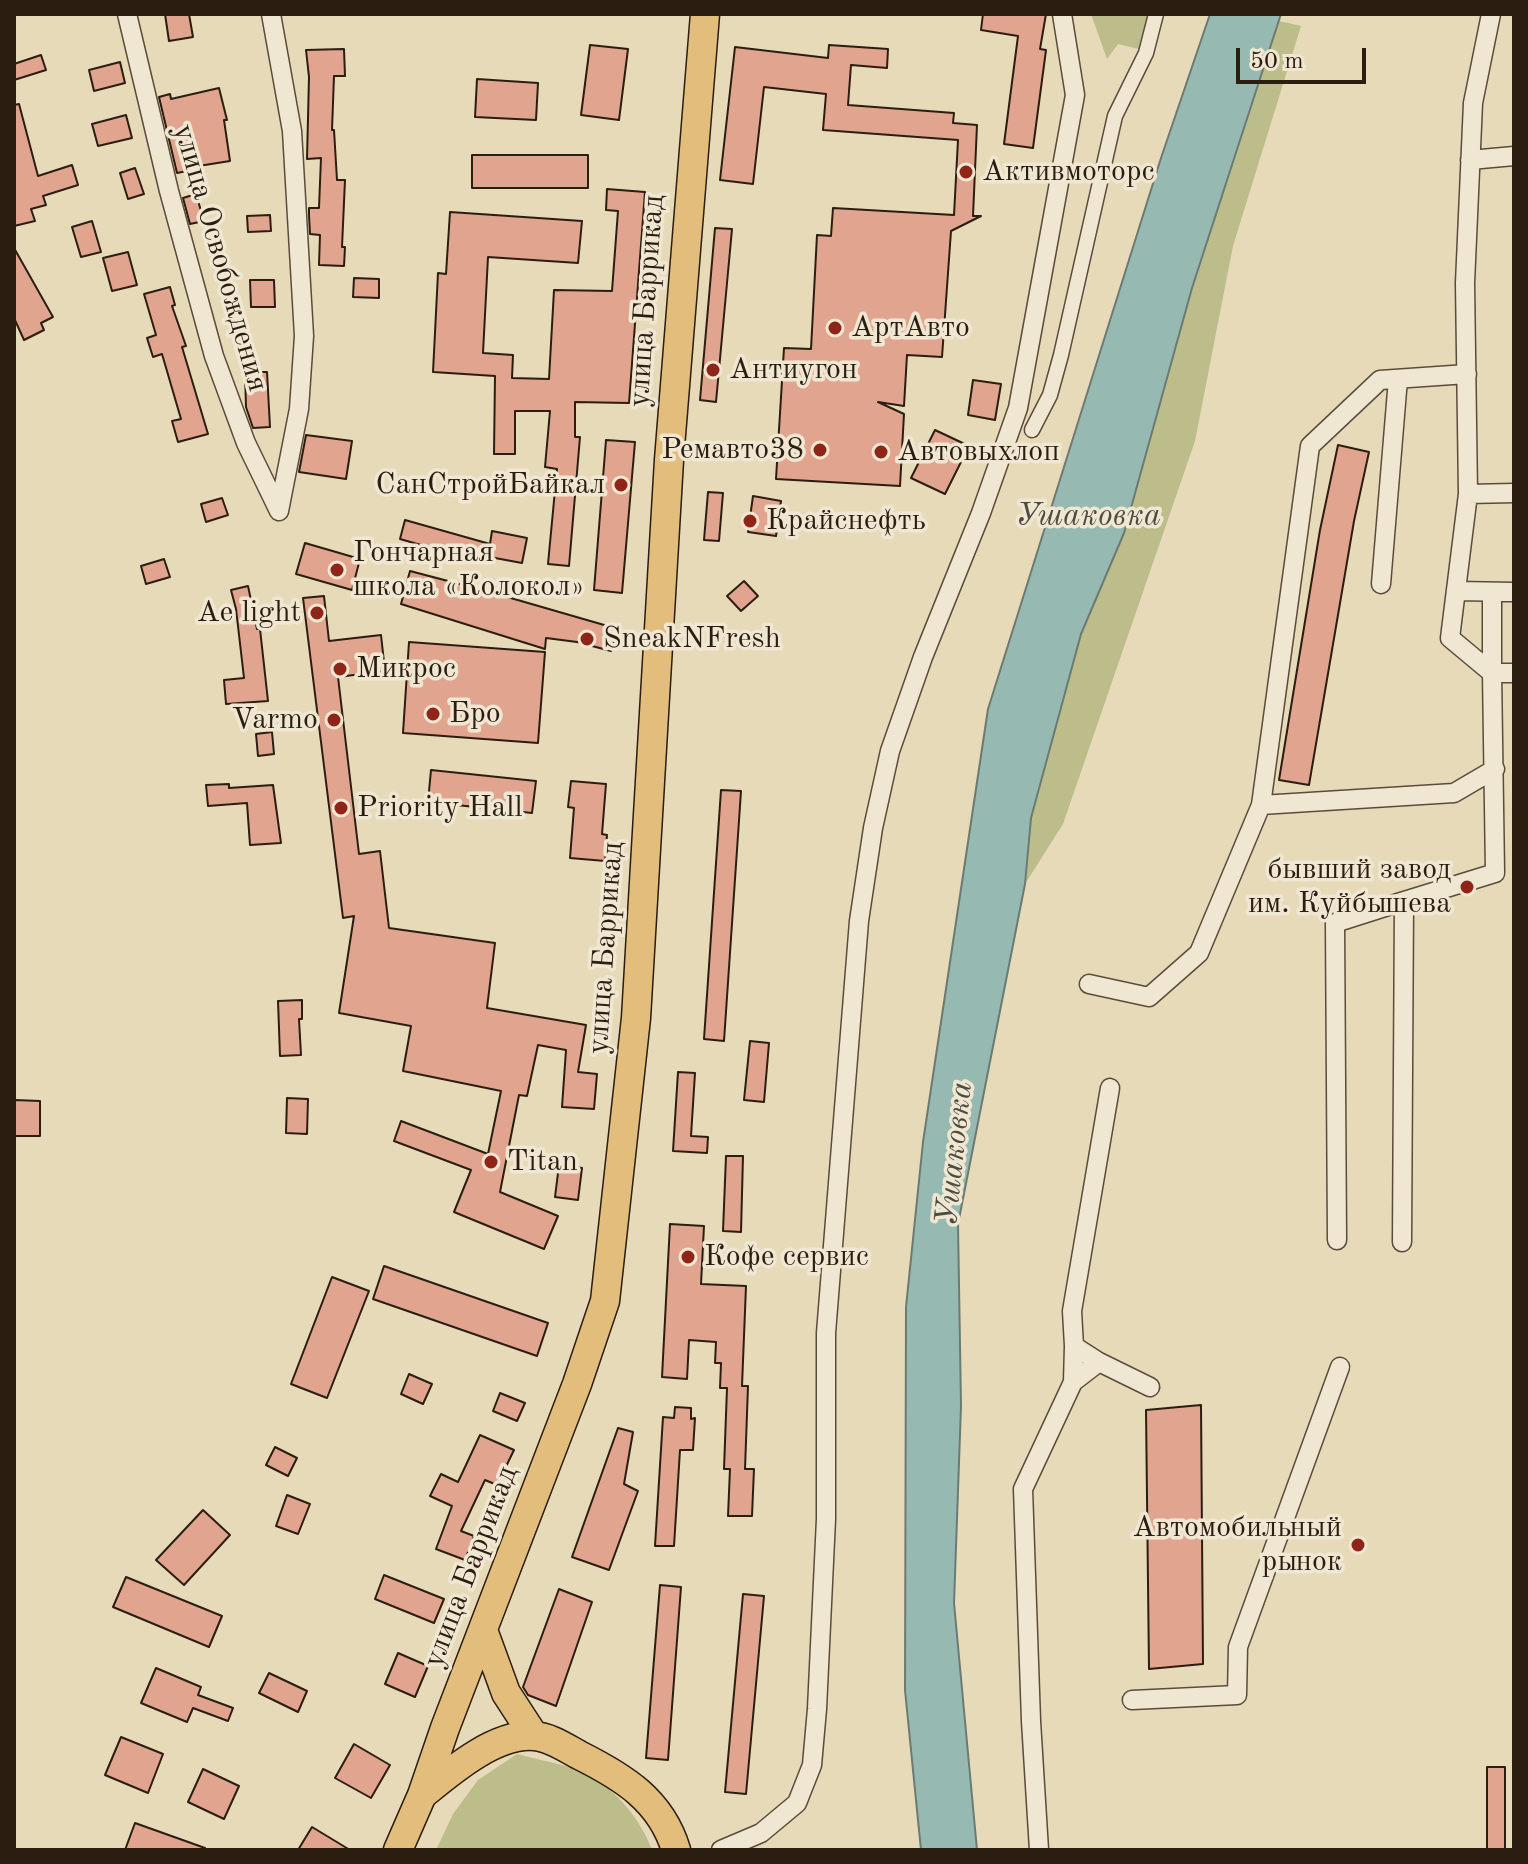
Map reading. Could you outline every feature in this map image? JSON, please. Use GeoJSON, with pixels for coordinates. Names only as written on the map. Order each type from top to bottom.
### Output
{"type":"FeatureCollection","features":[{"type":"Feature","properties":{"kind":"main road","name":"улица Баррикад"},"geometry":{"type":"LineString","coordinates":[[398,1850],[422,1795],[577,1384],[605,1301],[636,1018],[669,460],[705,14]]}},
{"type":"Feature","properties":{"kind":"main road"},"geometry":{"type":"LineString","coordinates":[[483,1630],[506,1693],[534,1736]]}},
{"type":"Feature","properties":{"kind":"main road"},"geometry":{"type":"LineString","coordinates":[[422,1795],[453,1770],[490,1747],[512,1739],[534,1736],[554,1742],[636,1787],[661,1816],[676,1850]]}},
{"type":"Feature","properties":{"kind":"street","name":"улица Освобождения"},"geometry":{"type":"LineString","coordinates":[[127,14],[169,191],[214,356],[246,443],[279,511],[299,409],[304,336],[292,131],[271,14]]}},
{"type":"Feature","properties":{"kind":"street"},"geometry":{"type":"LineString","coordinates":[[721,1850],[761,1833],[797,1803],[812,1765],[826,1519],[826,1333],[859,921],[873,828],[890,751],[1018,408],[1075,95],[1062,14]]}},
{"type":"Feature","properties":{"kind":"street"},"geometry":{"type":"LineString","coordinates":[[1032,430],[1050,395],[1061,355],[1115,116],[1146,53],[1156,14]]}},
{"type":"Feature","properties":{"kind":"street"},"geometry":{"type":"LineString","coordinates":[[1491,14],[1473,103],[1465,283],[1468,494],[1450,638],[1492,673],[1514,673]]}},
{"type":"Feature","properties":{"kind":"street"},"geometry":{"type":"LineString","coordinates":[[1470,160],[1514,156]]}},
{"type":"Feature","properties":{"kind":"street"},"geometry":{"type":"LineString","coordinates":[[1089,984],[1149,997],[1199,953],[1261,805],[1310,446],[1380,380],[1467,374]]}},
{"type":"Feature","properties":{"kind":"street"},"geometry":{"type":"LineString","coordinates":[[1381,584],[1398,379]]}},
{"type":"Feature","properties":{"kind":"street"},"geometry":{"type":"LineString","coordinates":[[1468,494],[1514,493]]}},
{"type":"Feature","properties":{"kind":"street"},"geometry":{"type":"LineString","coordinates":[[1457,591],[1514,592]]}},
{"type":"Feature","properties":{"kind":"street"},"geometry":{"type":"LineString","coordinates":[[1337,1240],[1335,923],[1495,873],[1492,592]]}},
{"type":"Feature","properties":{"kind":"street"},"geometry":{"type":"LineString","coordinates":[[1261,805],[1454,793],[1495,769]]}},
{"type":"Feature","properties":{"kind":"street"},"geometry":{"type":"LineString","coordinates":[[1402,1242],[1404,901]]}},
{"type":"Feature","properties":{"kind":"street"},"geometry":{"type":"LineString","coordinates":[[1039,1850],[1023,1489],[1073,1382],[1072,1311],[1110,1088]]}},
{"type":"Feature","properties":{"kind":"street"},"geometry":{"type":"LineString","coordinates":[[1074,1346],[1150,1387]]}},
{"type":"Feature","properties":{"kind":"street"},"geometry":{"type":"LineString","coordinates":[[1073,1382],[1099,1362]]}},
{"type":"Feature","properties":{"kind":"street"},"geometry":{"type":"LineString","coordinates":[[1132,1700],[1237,1695],[1238,1647],[1338,1373]]}},
{"type":"Feature","properties":{"kind":"green space"},"geometry":{"type":"Polygon","coordinates":[[[1091,14],[1160,14],[1151,52],[1118,44],[1107,59],[1091,14]]]}},
{"type":"Feature","properties":{"kind":"green space"},"geometry":{"type":"Polygon","coordinates":[[[1279,21],[1301,26],[1233,246],[1195,441],[1063,824],[1025,884],[1031,818],[1081,634],[1124,533],[1192,288],[1279,21]]]}},
{"type":"Feature","properties":{"kind":"green space"},"geometry":{"type":"Polygon","coordinates":[[[517,1754],[573,1768],[609,1789],[627,1807],[652,1850],[436,1850],[453,1814],[478,1780],[517,1754]]]}},
{"type":"Feature","properties":{"kind":"water","name":"Ушаковка"},"geometry":{"type":"Polygon","coordinates":[[[1210,14],[1281,14],[1192,288],[1124,533],[1081,634],[1031,818],[1025,884],[958,1224],[961,1406],[954,1603],[977,1850],[921,1850],[905,1690],[906,1307],[923,1142],[988,709],[1161,158],[1210,14]]]}},
{"type":"Feature","properties":{"kind":"building"},"geometry":{"type":"Polygon","coordinates":[[[165,14],[189,14],[193,37],[169,41],[165,14]]]}},
{"type":"Feature","properties":{"kind":"building"},"geometry":{"type":"Polygon","coordinates":[[[983,14],[1046,14],[1040,49],[1046,50],[1033,148],[1004,144],[1018,36],[981,30],[983,14]]]}},
{"type":"Feature","properties":{"kind":"building"},"geometry":{"type":"Polygon","coordinates":[[[590,45],[628,49],[619,120],[581,115],[590,45]]]}},
{"type":"Feature","properties":{"kind":"building"},"geometry":{"type":"Polygon","coordinates":[[[829,45],[888,49],[887,68],[851,65],[848,105],[954,113],[953,123],[977,125],[973,216],[981,216],[951,231],[942,357],[907,355],[904,406],[878,402],[904,414],[900,486],[776,479],[784,348],[811,349],[817,235],[831,236],[833,208],[954,215],[958,140],[823,130],[826,94],[764,87],[753,184],[720,180],[735,47],[828,58],[829,45]]]}},
{"type":"Feature","properties":{"kind":"building"},"geometry":{"type":"Polygon","coordinates":[[[344,49],[345,76],[334,76],[332,130],[337,180],[345,180],[344,266],[319,265],[320,235],[310,234],[309,208],[319,208],[321,158],[307,159],[309,77],[306,50],[344,49]]]}},
{"type":"Feature","properties":{"kind":"building"},"geometry":{"type":"Polygon","coordinates":[[[41,55],[46,70],[14,80],[14,64],[41,55]]]}},
{"type":"Feature","properties":{"kind":"building"},"geometry":{"type":"Polygon","coordinates":[[[120,62],[125,83],[94,91],[89,70],[120,62]]]}},
{"type":"Feature","properties":{"kind":"building"},"geometry":{"type":"Polygon","coordinates":[[[477,79],[538,83],[536,120],[475,117],[477,79]]]}},
{"type":"Feature","properties":{"kind":"building"},"geometry":{"type":"Polygon","coordinates":[[[219,88],[227,120],[224,120],[230,161],[186,168],[187,171],[177,173],[159,97],[170,94],[171,99],[219,88]]]}},
{"type":"Feature","properties":{"kind":"building"},"geometry":{"type":"Polygon","coordinates":[[[19,104],[38,176],[72,165],[78,185],[43,196],[46,205],[31,209],[35,221],[14,226],[14,105],[19,104]]]}},
{"type":"Feature","properties":{"kind":"building"},"geometry":{"type":"Polygon","coordinates":[[[126,115],[132,138],[98,146],[92,124],[126,115]]]}},
{"type":"Feature","properties":{"kind":"building"},"geometry":{"type":"Polygon","coordinates":[[[472,155],[588,155],[588,188],[472,188],[472,155]]]}},
{"type":"Feature","properties":{"kind":"building"},"geometry":{"type":"Polygon","coordinates":[[[135,168],[144,194],[128,199],[120,173],[135,168]]]}},
{"type":"Feature","properties":{"kind":"building"},"geometry":{"type":"Polygon","coordinates":[[[607,189],[645,192],[629,403],[575,402],[575,437],[580,437],[569,566],[548,564],[557,469],[545,467],[550,411],[515,411],[515,454],[494,454],[495,376],[433,372],[438,273],[446,274],[450,212],[582,221],[578,263],[488,257],[483,353],[513,355],[512,378],[549,379],[554,290],[612,291],[618,211],[606,210],[607,189]]]}},
{"type":"Feature","properties":{"kind":"building"},"geometry":{"type":"Polygon","coordinates":[[[196,194],[204,221],[190,224],[183,198],[196,194]]]}},
{"type":"Feature","properties":{"kind":"building"},"geometry":{"type":"Polygon","coordinates":[[[270,215],[271,231],[248,232],[247,216],[270,215]]]}},
{"type":"Feature","properties":{"kind":"building"},"geometry":{"type":"Polygon","coordinates":[[[92,221],[101,252],[81,257],[72,227],[92,221]]]}},
{"type":"Feature","properties":{"kind":"building"},"geometry":{"type":"Polygon","coordinates":[[[715,228],[732,229],[716,402],[700,400],[715,228]]]}},
{"type":"Feature","properties":{"kind":"building"},"geometry":{"type":"Polygon","coordinates":[[[14,248],[53,317],[41,323],[44,330],[24,340],[14,318],[14,248]]]}},
{"type":"Feature","properties":{"kind":"building"},"geometry":{"type":"Polygon","coordinates":[[[128,252],[137,285],[112,291],[103,258],[128,252]]]}},
{"type":"Feature","properties":{"kind":"building"},"geometry":{"type":"Polygon","coordinates":[[[354,278],[379,279],[379,298],[353,297],[354,278]]]}},
{"type":"Feature","properties":{"kind":"building"},"geometry":{"type":"Polygon","coordinates":[[[250,280],[274,280],[275,307],[251,307],[250,280]]]}},
{"type":"Feature","properties":{"kind":"building"},"geometry":{"type":"Polygon","coordinates":[[[170,287],[175,305],[172,306],[186,346],[182,347],[208,434],[178,442],[172,421],[181,419],[162,354],[153,357],[147,338],[156,335],[144,294],[170,287]]]}},
{"type":"Feature","properties":{"kind":"building"},"geometry":{"type":"Polygon","coordinates":[[[245,372],[267,372],[270,427],[253,428],[246,407],[245,372]]]}},
{"type":"Feature","properties":{"kind":"building"},"geometry":{"type":"Polygon","coordinates":[[[973,380],[1001,384],[995,420],[968,415],[973,380]]]}},
{"type":"Feature","properties":{"kind":"building"},"geometry":{"type":"Polygon","coordinates":[[[935,430],[969,446],[945,494],[911,478],[935,430]]]}},
{"type":"Feature","properties":{"kind":"building"},"geometry":{"type":"Polygon","coordinates":[[[306,435],[352,441],[346,479],[299,472],[306,435]]]}},
{"type":"Feature","properties":{"kind":"building"},"geometry":{"type":"Polygon","coordinates":[[[606,440],[635,442],[622,593],[594,590],[606,440]]]}},
{"type":"Feature","properties":{"kind":"building"},"geometry":{"type":"Polygon","coordinates":[[[1338,445],[1369,452],[1354,521],[1309,785],[1279,780],[1320,530],[1338,445]]]}},
{"type":"Feature","properties":{"kind":"building"},"geometry":{"type":"Polygon","coordinates":[[[708,492],[723,493],[719,541],[704,540],[708,492]]]}},
{"type":"Feature","properties":{"kind":"building"},"geometry":{"type":"Polygon","coordinates":[[[753,496],[781,501],[776,536],[748,532],[753,496]]]}},
{"type":"Feature","properties":{"kind":"building"},"geometry":{"type":"Polygon","coordinates":[[[222,498],[228,515],[206,522],[201,504],[222,498]]]}},
{"type":"Feature","properties":{"kind":"building"},"geometry":{"type":"Polygon","coordinates":[[[405,520],[490,544],[492,531],[527,538],[522,563],[468,553],[466,558],[400,539],[405,520]]]}},
{"type":"Feature","properties":{"kind":"building"},"geometry":{"type":"Polygon","coordinates":[[[305,543],[360,559],[352,590],[296,574],[305,543]]]}},
{"type":"Feature","properties":{"kind":"building"},"geometry":{"type":"Polygon","coordinates":[[[164,559],[170,577],[146,584],[141,566],[164,559]]]}},
{"type":"Feature","properties":{"kind":"building"},"geometry":{"type":"Polygon","coordinates":[[[410,571],[618,629],[611,651],[546,638],[545,649],[401,604],[410,571]]]}},
{"type":"Feature","properties":{"kind":"building"},"geometry":{"type":"Polygon","coordinates":[[[744,581],[758,596],[741,611],[727,596],[744,581]]]}},
{"type":"Feature","properties":{"kind":"building"},"geometry":{"type":"Polygon","coordinates":[[[248,586],[257,629],[260,629],[268,701],[226,704],[224,680],[244,678],[231,590],[248,586]]]}},
{"type":"Feature","properties":{"kind":"building"},"geometry":{"type":"Polygon","coordinates":[[[324,596],[329,641],[381,635],[385,671],[338,677],[359,854],[380,851],[389,928],[495,943],[487,1008],[586,1025],[578,1072],[597,1074],[594,1109],[562,1107],[566,1050],[538,1045],[527,1096],[519,1095],[500,1192],[558,1216],[544,1249],[454,1212],[471,1170],[394,1141],[401,1121],[488,1154],[501,1091],[403,1071],[411,1026],[339,1013],[354,916],[343,918],[303,598],[324,596]]]}},
{"type":"Feature","properties":{"kind":"building"},"geometry":{"type":"Polygon","coordinates":[[[409,642],[545,652],[538,743],[403,733],[409,642]]]}},
{"type":"Feature","properties":{"kind":"building"},"geometry":{"type":"Polygon","coordinates":[[[272,732],[274,754],[258,756],[256,734],[272,732]]]}},
{"type":"Feature","properties":{"kind":"building"},"geometry":{"type":"Polygon","coordinates":[[[431,770],[536,781],[532,813],[428,802],[431,770]]]}},
{"type":"Feature","properties":{"kind":"building"},"geometry":{"type":"Polygon","coordinates":[[[571,781],[606,784],[602,834],[607,835],[605,861],[570,858],[574,808],[568,807],[571,781]]]}},
{"type":"Feature","properties":{"kind":"building"},"geometry":{"type":"Polygon","coordinates":[[[229,784],[229,788],[273,785],[281,843],[250,845],[247,803],[208,806],[206,785],[229,784]]]}},
{"type":"Feature","properties":{"kind":"building"},"geometry":{"type":"Polygon","coordinates":[[[721,790],[741,791],[724,1041],[704,1039],[721,790]]]}},
{"type":"Feature","properties":{"kind":"building"},"geometry":{"type":"Polygon","coordinates":[[[302,1000],[302,1019],[299,1019],[301,1055],[280,1056],[278,1001],[302,1000]]]}},
{"type":"Feature","properties":{"kind":"building"},"geometry":{"type":"Polygon","coordinates":[[[750,1041],[769,1043],[764,1102],[744,1100],[750,1041]]]}},
{"type":"Feature","properties":{"kind":"building"},"geometry":{"type":"Polygon","coordinates":[[[678,1072],[695,1073],[691,1136],[708,1137],[707,1153],[673,1151],[678,1072]]]}},
{"type":"Feature","properties":{"kind":"building"},"geometry":{"type":"Polygon","coordinates":[[[287,1098],[308,1099],[307,1134],[286,1133],[287,1098]]]}},
{"type":"Feature","properties":{"kind":"building"},"geometry":{"type":"Polygon","coordinates":[[[15,1100],[40,1101],[40,1136],[14,1136],[15,1100]]]}},
{"type":"Feature","properties":{"kind":"building"},"geometry":{"type":"Polygon","coordinates":[[[726,1156],[743,1156],[741,1232],[723,1231],[726,1156]]]}},
{"type":"Feature","properties":{"kind":"building"},"geometry":{"type":"Polygon","coordinates":[[[559,1165],[582,1168],[578,1200],[555,1197],[559,1165]]]}},
{"type":"Feature","properties":{"kind":"building"},"geometry":{"type":"Polygon","coordinates":[[[670,1224],[704,1226],[701,1284],[746,1286],[742,1386],[748,1386],[745,1469],[754,1469],[752,1516],[728,1516],[730,1469],[724,1469],[727,1388],[720,1388],[721,1363],[715,1363],[716,1342],[689,1340],[687,1379],[662,1377],[670,1224]]]}},
{"type":"Feature","properties":{"kind":"building"},"geometry":{"type":"Polygon","coordinates":[[[384,1266],[548,1323],[537,1356],[373,1299],[384,1266]]]}},
{"type":"Feature","properties":{"kind":"building"},"geometry":{"type":"Polygon","coordinates":[[[332,1277],[369,1291],[327,1398],[291,1384],[332,1277]]]}},
{"type":"Feature","properties":{"kind":"building"},"geometry":{"type":"Polygon","coordinates":[[[409,1374],[432,1384],[423,1404],[401,1394],[409,1374]]]}},
{"type":"Feature","properties":{"kind":"building"},"geometry":{"type":"Polygon","coordinates":[[[500,1393],[525,1403],[517,1421],[493,1411],[500,1393]]]}},
{"type":"Feature","properties":{"kind":"building"},"geometry":{"type":"Polygon","coordinates":[[[1201,1405],[1203,1664],[1149,1669],[1146,1410],[1201,1405]]]}},
{"type":"Feature","properties":{"kind":"building"},"geometry":{"type":"Polygon","coordinates":[[[675,1407],[691,1408],[691,1419],[695,1418],[693,1450],[680,1450],[674,1546],[655,1546],[663,1417],[674,1418],[675,1407]]]}},
{"type":"Feature","properties":{"kind":"building"},"geometry":{"type":"Polygon","coordinates":[[[618,1428],[633,1432],[624,1484],[638,1491],[609,1570],[572,1557],[618,1428]]]}},
{"type":"Feature","properties":{"kind":"building"},"geometry":{"type":"Polygon","coordinates":[[[480,1435],[514,1450],[497,1485],[485,1480],[461,1531],[474,1536],[465,1560],[436,1549],[452,1506],[430,1496],[441,1474],[458,1482],[480,1435]]]}},
{"type":"Feature","properties":{"kind":"building"},"geometry":{"type":"Polygon","coordinates":[[[275,1447],[297,1458],[288,1476],[266,1465],[275,1447]]]}},
{"type":"Feature","properties":{"kind":"building"},"geometry":{"type":"Polygon","coordinates":[[[287,1495],[310,1504],[298,1534],[276,1526],[287,1495]]]}},
{"type":"Feature","properties":{"kind":"building"},"geometry":{"type":"Polygon","coordinates":[[[203,1510],[230,1535],[184,1585],[156,1560],[203,1510]]]}},
{"type":"Feature","properties":{"kind":"building"},"geometry":{"type":"Polygon","coordinates":[[[384,1575],[444,1599],[434,1623],[375,1599],[384,1575]]]}},
{"type":"Feature","properties":{"kind":"building"},"geometry":{"type":"Polygon","coordinates":[[[126,1577],[222,1616],[209,1647],[113,1607],[126,1577]]]}},
{"type":"Feature","properties":{"kind":"building"},"geometry":{"type":"Polygon","coordinates":[[[660,1585],[681,1587],[668,1760],[646,1758],[660,1585]]]}},
{"type":"Feature","properties":{"kind":"building"},"geometry":{"type":"Polygon","coordinates":[[[559,1589],[592,1602],[556,1706],[528,1695],[523,1687],[559,1589]]]}},
{"type":"Feature","properties":{"kind":"building"},"geometry":{"type":"Polygon","coordinates":[[[743,1594],[764,1596],[746,1794],[725,1792],[743,1594]]]}},
{"type":"Feature","properties":{"kind":"building"},"geometry":{"type":"Polygon","coordinates":[[[398,1653],[428,1666],[415,1697],[385,1684],[398,1653]]]}},
{"type":"Feature","properties":{"kind":"building"},"geometry":{"type":"Polygon","coordinates":[[[156,1668],[201,1687],[198,1695],[233,1708],[228,1721],[193,1708],[187,1722],[141,1703],[156,1668]]]}},
{"type":"Feature","properties":{"kind":"building"},"geometry":{"type":"Polygon","coordinates":[[[269,1673],[307,1691],[298,1712],[259,1693],[269,1673]]]}},
{"type":"Feature","properties":{"kind":"building"},"geometry":{"type":"Polygon","coordinates":[[[121,1737],[163,1754],[148,1793],[105,1775],[121,1737]]]}},
{"type":"Feature","properties":{"kind":"building"},"geometry":{"type":"Polygon","coordinates":[[[354,1744],[390,1765],[371,1798],[335,1778],[354,1744]]]}},
{"type":"Feature","properties":{"kind":"building"},"geometry":{"type":"Polygon","coordinates":[[[1487,1767],[1505,1767],[1505,1850],[1487,1850],[1487,1767]]]}},
{"type":"Feature","properties":{"kind":"building"},"geometry":{"type":"Polygon","coordinates":[[[203,1769],[239,1786],[224,1819],[188,1802],[203,1769]]]}},
{"type":"Feature","properties":{"kind":"building"},"geometry":{"type":"Polygon","coordinates":[[[135,1823],[205,1848],[205,1850],[125,1850],[135,1823]]]}},
{"type":"Feature","properties":{"kind":"building"},"geometry":{"type":"Polygon","coordinates":[[[312,1827],[350,1850],[298,1850],[312,1827]]]}},
{"type":"Feature","properties":{"kind":"place","name":"Активмоторс"},"geometry":{"type":"Point","coordinates":[966,172]}},
{"type":"Feature","properties":{"kind":"place","name":"АртАвто"},"geometry":{"type":"Point","coordinates":[835,328]}},
{"type":"Feature","properties":{"kind":"place","name":"Антиугон"},"geometry":{"type":"Point","coordinates":[713,370]}},
{"type":"Feature","properties":{"kind":"place","name":"Ремавто38"},"geometry":{"type":"Point","coordinates":[820,450]}},
{"type":"Feature","properties":{"kind":"place","name":"Автовыхлоп"},"geometry":{"type":"Point","coordinates":[881,452]}},
{"type":"Feature","properties":{"kind":"place","name":"СанСтройБайкал"},"geometry":{"type":"Point","coordinates":[621,485]}},
{"type":"Feature","properties":{"kind":"place","name":"Крайснефть"},"geometry":{"type":"Point","coordinates":[750,521]}},
{"type":"Feature","properties":{"kind":"place","name":"Гончарная школа «Колокол»"},"geometry":{"type":"Point","coordinates":[337,570]}},
{"type":"Feature","properties":{"kind":"place","name":"Ae light"},"geometry":{"type":"Point","coordinates":[317,613]}},
{"type":"Feature","properties":{"kind":"place","name":"SneakNFresh"},"geometry":{"type":"Point","coordinates":[587,639]}},
{"type":"Feature","properties":{"kind":"place","name":"Микрос"},"geometry":{"type":"Point","coordinates":[340,669]}},
{"type":"Feature","properties":{"kind":"place","name":"Бро"},"geometry":{"type":"Point","coordinates":[433,714]}},
{"type":"Feature","properties":{"kind":"place","name":"Varmo"},"geometry":{"type":"Point","coordinates":[334,720]}},
{"type":"Feature","properties":{"kind":"place","name":"Priority Hall"},"geometry":{"type":"Point","coordinates":[341,808]}},
{"type":"Feature","properties":{"kind":"place","name":"бывший завод им. Куйбышева"},"geometry":{"type":"Point","coordinates":[1467,887]}},
{"type":"Feature","properties":{"kind":"place","name":"Titan"},"geometry":{"type":"Point","coordinates":[491,1162]}},
{"type":"Feature","properties":{"kind":"place","name":"Кофе сервис"},"geometry":{"type":"Point","coordinates":[688,1257]}},
{"type":"Feature","properties":{"kind":"place","name":"Автомобильный рынок"},"geometry":{"type":"Point","coordinates":[1358,1545]}}]}
